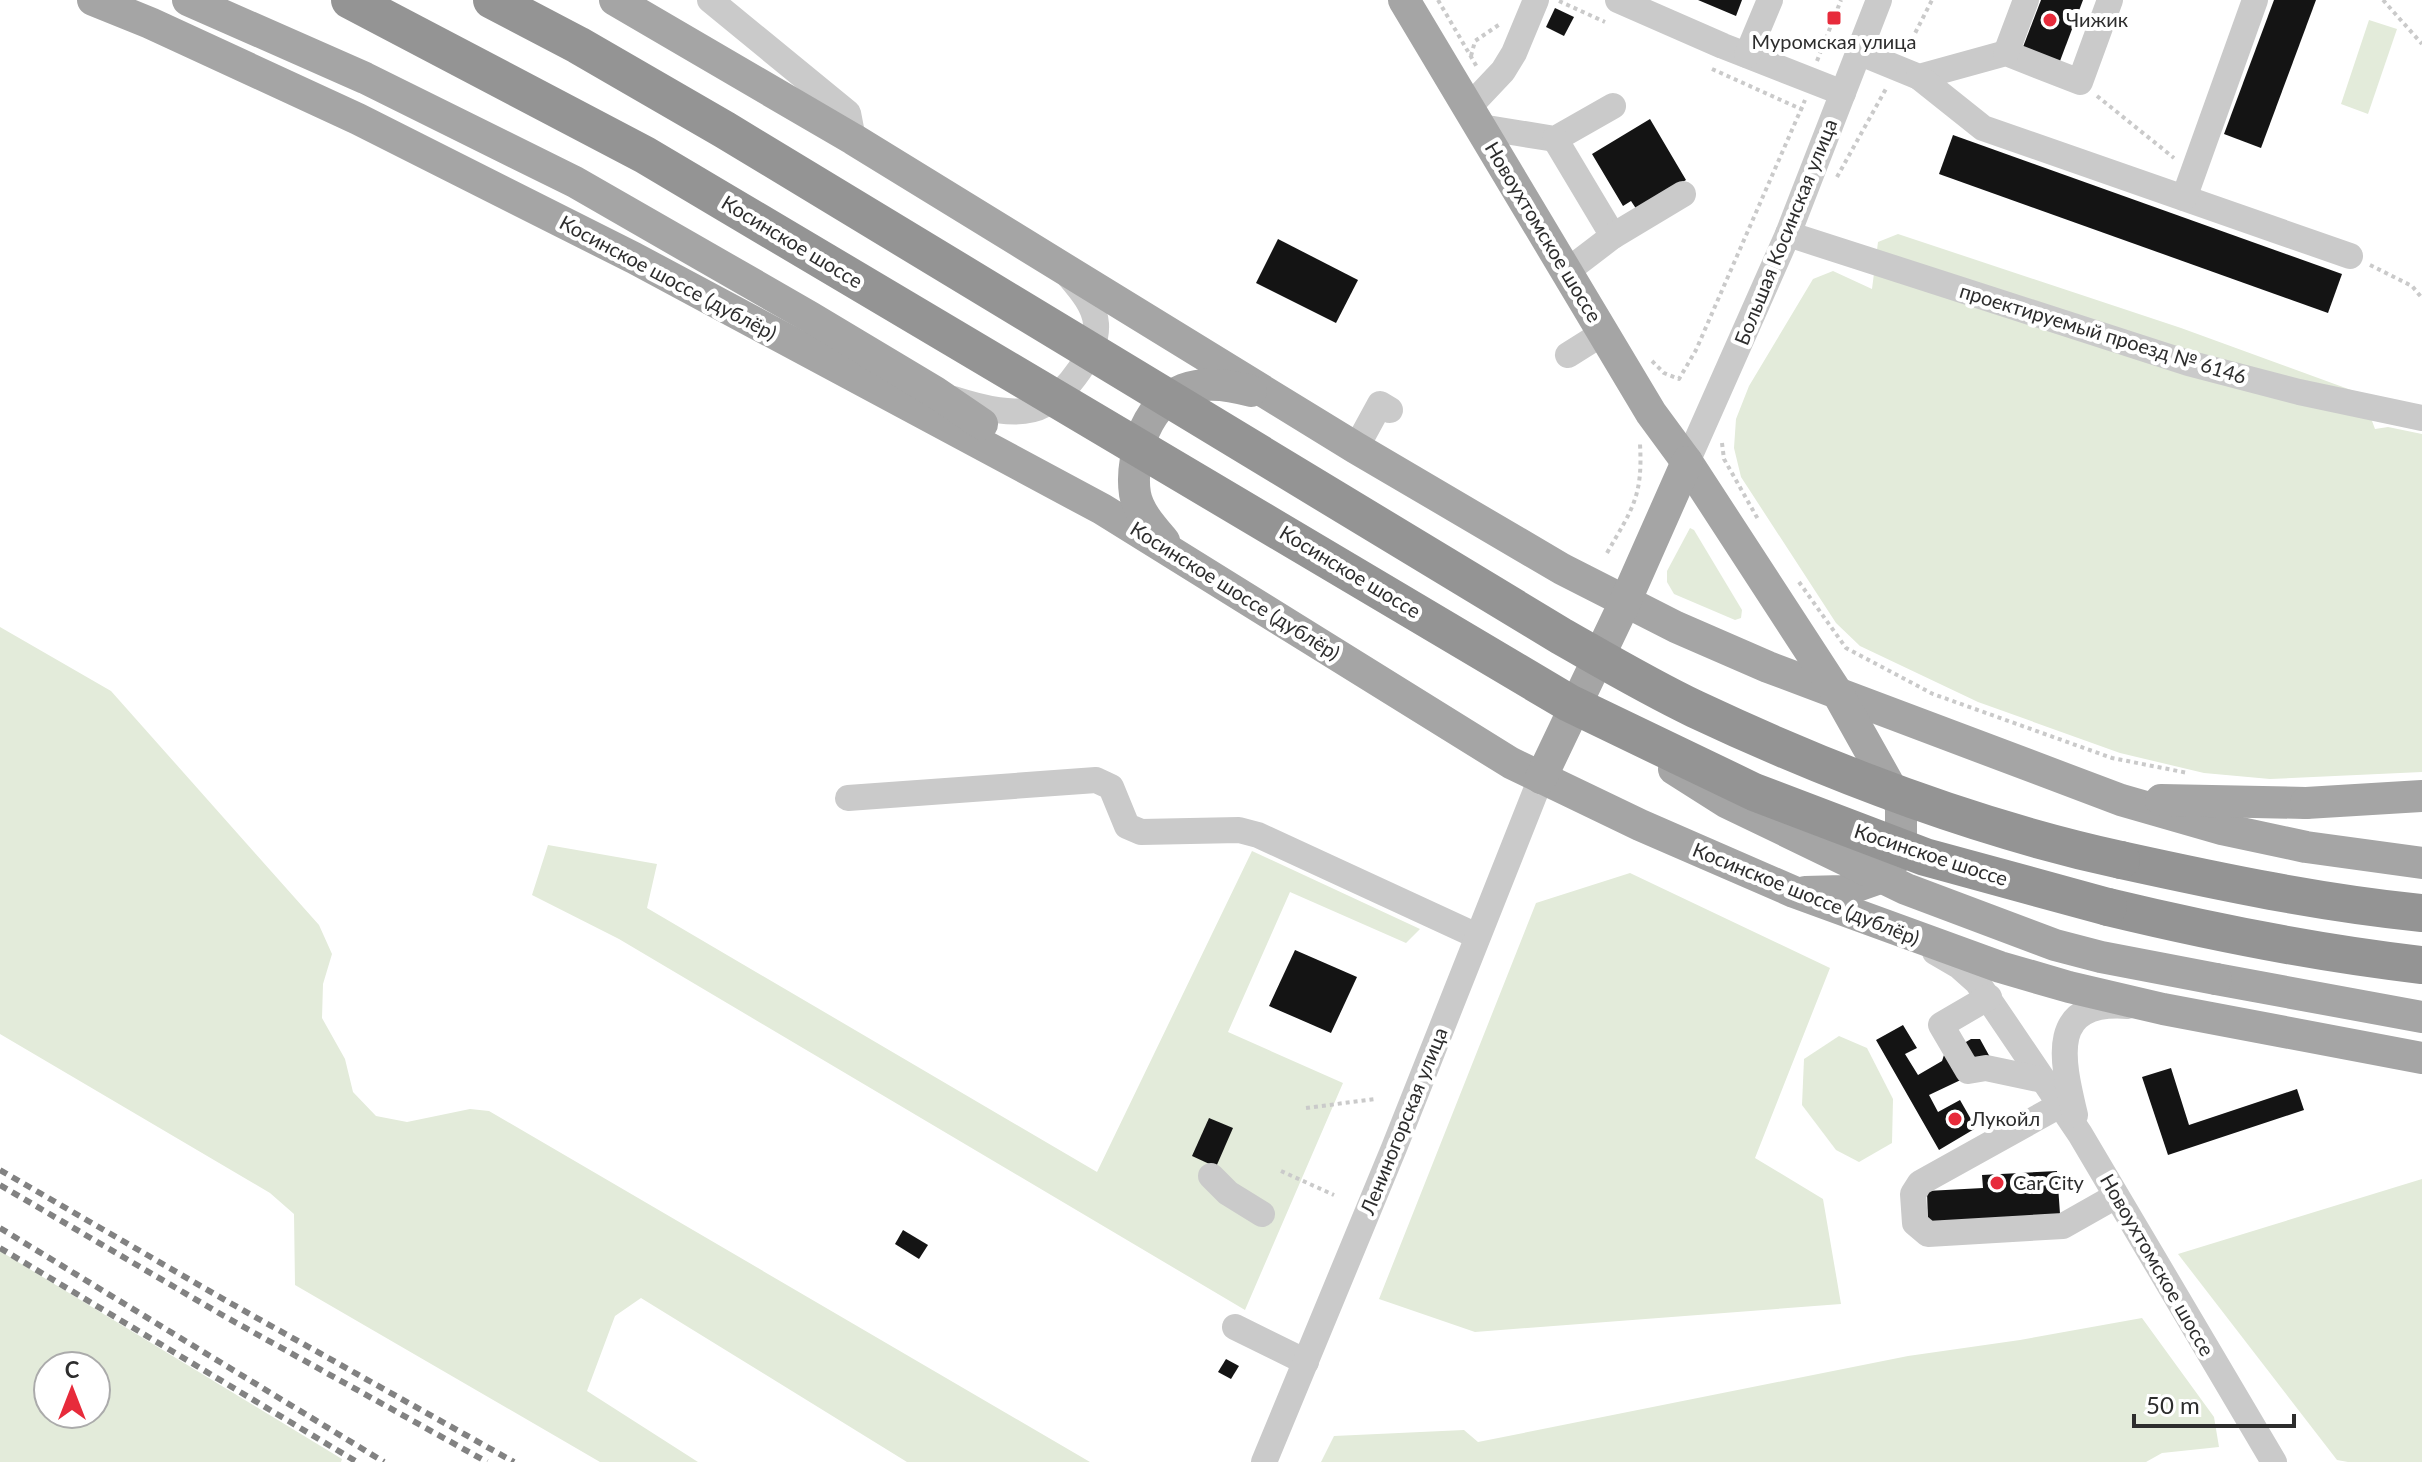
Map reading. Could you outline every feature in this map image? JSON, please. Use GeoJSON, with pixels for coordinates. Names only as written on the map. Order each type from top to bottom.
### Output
{"type":"FeatureCollection","features":[{"type":"Feature","properties":{"kind":"highway","name":"Косинское шоссе"},"geometry":{"type":"LineString","coordinates":[[350,0],[645,155],[1569,703],[1754,792],[1925,857],[2108,907],[2222,934],[2422,965]]}},
{"type":"Feature","properties":{"kind":"highway"},"geometry":{"type":"LineString","coordinates":[[492,0],[578,45],[725,130],[1561,636],[1693,708],[1821,764],[1948,811],[2084,851],[2232,884],[2374,909],[2422,913]]}},
{"type":"Feature","properties":{"kind":"main road","name":"Косинское шоссе (дублёр)"},"geometry":{"type":"LineString","coordinates":[[93,0],[358,119],[634,258],[1102,509],[1454,729],[1541,778],[1640,825],[1794,892],[2000,967],[2163,1009],[2422,1058]]}},
{"type":"Feature","properties":{"kind":"main road"},"geometry":{"type":"LineString","coordinates":[[188,0],[365,78],[575,182],[935,392],[1102,509]]}},
{"type":"Feature","properties":{"kind":"main road"},"geometry":{"type":"LineString","coordinates":[[615,0],[853,139],[1356,448],[1562,569],[1625,602],[1755,661],[2116,798],[2222,829],[2306,847],[2422,863]]}},
{"type":"Feature","properties":{"kind":"main road","name":"Новоухтомское шоссе"},"geometry":{"type":"LineString","coordinates":[[1404,0],[1479,107],[1566,272],[1651,413],[1687,462],[1838,694],[1901,806],[1901,850],[1883,877],[1843,891],[1794,892]]}},
{"type":"Feature","properties":{"kind":"main road"},"geometry":{"type":"LineString","coordinates":[[1173,551],[1149,524],[1135,497],[1134,461],[1147,422],[1167,397],[1190,388],[1221,384],[1273,398]]}},
{"type":"Feature","properties":{"kind":"main road"},"geometry":{"type":"LineString","coordinates":[[1541,778],[1625,602],[1687,462]]}},
{"type":"Feature","properties":{"kind":"main road"},"geometry":{"type":"LineString","coordinates":[[1569,703],[1726,802],[1906,889],[2040,940],[2101,957],[2422,1017]]}},
{"type":"Feature","properties":{"kind":"main road"},"geometry":{"type":"LineString","coordinates":[[2116,798],[2306,803],[2422,796]]}},
{"type":"Feature","properties":{"kind":"street"},"geometry":{"type":"LineString","coordinates":[[116,0],[150,23]]}},
{"type":"Feature","properties":{"kind":"street"},"geometry":{"type":"LineString","coordinates":[[710,0],[848,113],[853,139]]}},
{"type":"Feature","properties":{"kind":"street"},"geometry":{"type":"LineString","coordinates":[[1618,0],[1843,93]]}},
{"type":"Feature","properties":{"kind":"street"},"geometry":{"type":"LineString","coordinates":[[1747,55],[1770,0]]}},
{"type":"Feature","properties":{"kind":"street","name":"Большая Косинская улица"},"geometry":{"type":"LineString","coordinates":[[1687,462],[1788,234],[1879,0]]}},
{"type":"Feature","properties":{"kind":"street"},"geometry":{"type":"LineString","coordinates":[[2006,53],[2026,0]]}},
{"type":"Feature","properties":{"kind":"street"},"geometry":{"type":"LineString","coordinates":[[1908,73],[2006,53],[2080,82],[2110,0]]}},
{"type":"Feature","properties":{"kind":"street"},"geometry":{"type":"LineString","coordinates":[[2188,185],[2255,0]]}},
{"type":"Feature","properties":{"kind":"street"},"geometry":{"type":"LineString","coordinates":[[1532,11],[1514,53],[1479,107],[1555,139],[1613,236]]}},
{"type":"Feature","properties":{"kind":"street"},"geometry":{"type":"LineString","coordinates":[[1858,52],[1908,73],[1983,128],[2188,185],[2350,256]]}},
{"type":"Feature","properties":{"kind":"street"},"geometry":{"type":"LineString","coordinates":[[1555,139],[1613,106]]}},
{"type":"Feature","properties":{"kind":"street"},"geometry":{"type":"LineString","coordinates":[[1566,272],[1613,236],[1683,194]]}},
{"type":"Feature","properties":{"kind":"street","name":"проектируемый проезд № 6146"},"geometry":{"type":"LineString","coordinates":[[1788,234],[2188,363],[2299,392],[2422,418]]}},
{"type":"Feature","properties":{"kind":"street"},"geometry":{"type":"LineString","coordinates":[[935,392],[977,407],[1009,411],[1043,406],[1074,378],[1088,355],[1096,324],[1085,295],[1062,267]]}},
{"type":"Feature","properties":{"kind":"street"},"geometry":{"type":"LineString","coordinates":[[1568,355],[1603,333]]}},
{"type":"Feature","properties":{"kind":"street"},"geometry":{"type":"LineString","coordinates":[[1356,448],[1380,404],[1390,410]]}},
{"type":"Feature","properties":{"kind":"street","name":"Лениногорская улица"},"geometry":{"type":"LineString","coordinates":[[1264,1462],[1394,1148],[1541,778]]}},
{"type":"Feature","properties":{"kind":"street"},"geometry":{"type":"LineString","coordinates":[[848,798],[1096,780],[1111,787],[1127,826],[1141,832],[1239,830],[1258,835],[1477,936]]}},
{"type":"Feature","properties":{"kind":"street","name":"Новоухтомское шоссе"},"geometry":{"type":"LineString","coordinates":[[1907,935],[1959,966],[1989,997],[2062,1104],[2274,1462]]}},
{"type":"Feature","properties":{"kind":"street"},"geometry":{"type":"LineString","coordinates":[[1989,997],[1941,1025],[1968,1071],[1986,1068],[2043,1080]]}},
{"type":"Feature","properties":{"kind":"street"},"geometry":{"type":"LineString","coordinates":[[2080,1134],[2064,1062],[2067,1028],[2085,1013],[2102,1007],[2163,1009]]}},
{"type":"Feature","properties":{"kind":"street"},"geometry":{"type":"LineString","coordinates":[[2062,1104],[1920,1183],[1913,1194],[1915,1223],[1928,1234],[2063,1226],[2116,1196]]}},
{"type":"Feature","properties":{"kind":"street"},"geometry":{"type":"LineString","coordinates":[[1211,1176],[1228,1193],[1262,1214]]}},
{"type":"Feature","properties":{"kind":"street"},"geometry":{"type":"LineString","coordinates":[[1235,1327],[1306,1362]]}},
{"type":"Feature","properties":{"kind":"path"},"geometry":{"type":"LineString","coordinates":[[1438,0],[1471,56],[1479,107]]}},
{"type":"Feature","properties":{"kind":"path"},"geometry":{"type":"LineString","coordinates":[[1679,379],[1696,350],[1803,110],[1841,0]]}},
{"type":"Feature","properties":{"kind":"path"},"geometry":{"type":"LineString","coordinates":[[1833,186],[1908,73],[1926,7],[1932,0]]}},
{"type":"Feature","properties":{"kind":"path"},"geometry":{"type":"LineString","coordinates":[[2383,0],[2422,44]]}},
{"type":"Feature","properties":{"kind":"path"},"geometry":{"type":"LineString","coordinates":[[1471,56],[1475,41],[1499,25],[1532,11]]}},
{"type":"Feature","properties":{"kind":"path"},"geometry":{"type":"LineString","coordinates":[[2080,82],[2188,185]]}},
{"type":"Feature","properties":{"kind":"path"},"geometry":{"type":"LineString","coordinates":[[2350,256],[2412,286],[2422,298]]}},
{"type":"Feature","properties":{"kind":"path"},"geometry":{"type":"LineString","coordinates":[[1722,435],[1724,459],[1763,527]]}},
{"type":"Feature","properties":{"kind":"path"},"geometry":{"type":"LineString","coordinates":[[1607,553],[1636,503],[1641,481],[1640,438]]}},
{"type":"Feature","properties":{"kind":"path"},"geometry":{"type":"LineString","coordinates":[[1794,575],[1846,648],[1933,694],[2112,758],[2190,773]]}},
{"type":"Feature","properties":{"kind":"path"},"geometry":{"type":"LineString","coordinates":[[1306,1108],[1375,1099]]}},
{"type":"Feature","properties":{"kind":"path"},"geometry":{"type":"LineString","coordinates":[[1281,1171],[1334,1195]]}},
{"type":"Feature","properties":{"kind":"green space"},"geometry":{"type":"Polygon","coordinates":[[[2369,20],[2397,29],[2368,114],[2341,104],[2369,20]]]}},
{"type":"Feature","properties":{"kind":"green space"},"geometry":{"type":"Polygon","coordinates":[[[1898,234],[2181,328],[2362,394],[2375,429],[2388,427],[2422,434],[2422,772],[2270,779],[2204,773],[2120,753],[1978,702],[1860,646],[1836,623],[1741,477],[1734,448],[1736,419],[1749,386],[1813,279],[1833,271],[1872,289],[1878,242],[1898,234]]]}},
{"type":"Feature","properties":{"kind":"green space"},"geometry":{"type":"Polygon","coordinates":[[[1690,528],[1742,610],[1741,618],[1735,620],[1674,594],[1667,582],[1667,571],[1690,528]]]}},
{"type":"Feature","properties":{"kind":"green space"},"geometry":{"type":"Polygon","coordinates":[[[0,627],[111,691],[319,925],[332,954],[323,984],[322,1018],[345,1059],[353,1092],[376,1116],[407,1122],[470,1109],[489,1111],[1090,1462],[907,1462],[641,1298],[615,1316],[587,1391],[698,1462],[600,1462],[295,1285],[294,1214],[270,1193],[0,1034],[0,627]]]}},
{"type":"Feature","properties":{"kind":"green space"},"geometry":{"type":"Polygon","coordinates":[[[548,845],[657,864],[647,908],[1097,1172],[1252,851],[1420,929],[1406,943],[1290,892],[1228,1032],[1343,1083],[1245,1310],[619,939],[532,895],[548,845]]]}},
{"type":"Feature","properties":{"kind":"green space"},"geometry":{"type":"Polygon","coordinates":[[[1630,873],[1830,968],[1755,1158],[1823,1199],[1841,1304],[1475,1332],[1379,1299],[1536,903],[1630,873]]]}},
{"type":"Feature","properties":{"kind":"green space"},"geometry":{"type":"Polygon","coordinates":[[[1839,1036],[1867,1048],[1893,1099],[1892,1143],[1859,1162],[1836,1150],[1802,1105],[1804,1059],[1839,1036]]]}},
{"type":"Feature","properties":{"kind":"green space"},"geometry":{"type":"Polygon","coordinates":[[[2422,1179],[2422,1462],[2337,1460],[2178,1254],[2422,1179]]]}},
{"type":"Feature","properties":{"kind":"green space"},"geometry":{"type":"Polygon","coordinates":[[[0,1251],[342,1459],[341,1462],[0,1462],[0,1251]]]}},
{"type":"Feature","properties":{"kind":"green space"},"geometry":{"type":"Polygon","coordinates":[[[2142,1318],[2214,1417],[2219,1447],[2162,1453],[2146,1462],[1321,1462],[1334,1436],[1464,1430],[1478,1442],[1908,1356],[2142,1318]]]}},
{"type":"Feature","properties":{"kind":"building"},"geometry":{"type":"Polygon","coordinates":[[[1698,0],[1742,0],[1736,16],[1698,0]]]}},
{"type":"Feature","properties":{"kind":"building"},"geometry":{"type":"Polygon","coordinates":[[[2041,0],[2083,0],[2060,61],[2023,47],[2041,0]]]}},
{"type":"Feature","properties":{"kind":"building"},"geometry":{"type":"Polygon","coordinates":[[[2274,0],[2316,0],[2261,148],[2224,134],[2274,0]]]}},
{"type":"Feature","properties":{"kind":"building"},"geometry":{"type":"Polygon","coordinates":[[[1555,8],[1574,17],[1564,36],[1546,27],[1555,8]]]}},
{"type":"Feature","properties":{"kind":"building"},"geometry":{"type":"Polygon","coordinates":[[[1650,119],[1686,180],[1637,210],[1631,201],[1623,206],[1592,154],[1650,119]]]}},
{"type":"Feature","properties":{"kind":"building"},"geometry":{"type":"Polygon","coordinates":[[[1953,135],[2342,274],[2328,313],[1939,174],[1953,135]]]}},
{"type":"Feature","properties":{"kind":"building"},"geometry":{"type":"Polygon","coordinates":[[[1278,239],[1358,280],[1336,323],[1256,283],[1278,239]]]}},
{"type":"Feature","properties":{"kind":"building"},"geometry":{"type":"Polygon","coordinates":[[[1295,950],[1357,977],[1331,1033],[1269,1006],[1295,950]]]}},
{"type":"Feature","properties":{"kind":"building"},"geometry":{"type":"Polygon","coordinates":[[[1903,1025],[1917,1048],[1905,1054],[1918,1075],[1971,1039],[1980,1039],[1991,1059],[1986,1068],[1929,1095],[1938,1112],[1960,1100],[1976,1128],[1939,1150],[1876,1040],[1903,1025]]]}},
{"type":"Feature","properties":{"kind":"building"},"geometry":{"type":"Polygon","coordinates":[[[2171,1068],[2189,1125],[2297,1089],[2304,1110],[2168,1155],[2142,1077],[2171,1068]]]}},
{"type":"Feature","properties":{"kind":"building"},"geometry":{"type":"Polygon","coordinates":[[[1209,1118],[1233,1128],[1216,1167],[1192,1156],[1209,1118]]]}},
{"type":"Feature","properties":{"kind":"building"},"geometry":{"type":"Polygon","coordinates":[[[2057,1171],[2060,1214],[1928,1222],[1927,1191],[1983,1188],[1982,1175],[2057,1171]]]}},
{"type":"Feature","properties":{"kind":"building"},"geometry":{"type":"Polygon","coordinates":[[[903,1230],[928,1245],[919,1259],[895,1244],[903,1230]]]}},
{"type":"Feature","properties":{"kind":"building"},"geometry":{"type":"Polygon","coordinates":[[[1226,1359],[1239,1366],[1231,1379],[1218,1372],[1226,1359]]]}},
{"type":"Feature","properties":{"kind":"railway"},"geometry":{"type":"LineString","coordinates":[[0,1170],[514,1462]]}},
{"type":"Feature","properties":{"kind":"railway"},"geometry":{"type":"LineString","coordinates":[[0,1185],[224,1316],[487,1462]]}},
{"type":"Feature","properties":{"kind":"railway"},"geometry":{"type":"LineString","coordinates":[[0,1228],[384,1462]]}},
{"type":"Feature","properties":{"kind":"railway"},"geometry":{"type":"LineString","coordinates":[[0,1248],[357,1462]]}},
{"type":"Feature","properties":{"kind":"place","name":"Муромская улица"},"geometry":{"type":"Point","coordinates":[1834,18]}},
{"type":"Feature","properties":{"kind":"place","name":"Чижик"},"geometry":{"type":"Point","coordinates":[2050,20]}},
{"type":"Feature","properties":{"kind":"place","name":"Лукойл"},"geometry":{"type":"Point","coordinates":[1955,1119]}},
{"type":"Feature","properties":{"kind":"place","name":"Car City"},"geometry":{"type":"Point","coordinates":[1997,1183]}}]}
